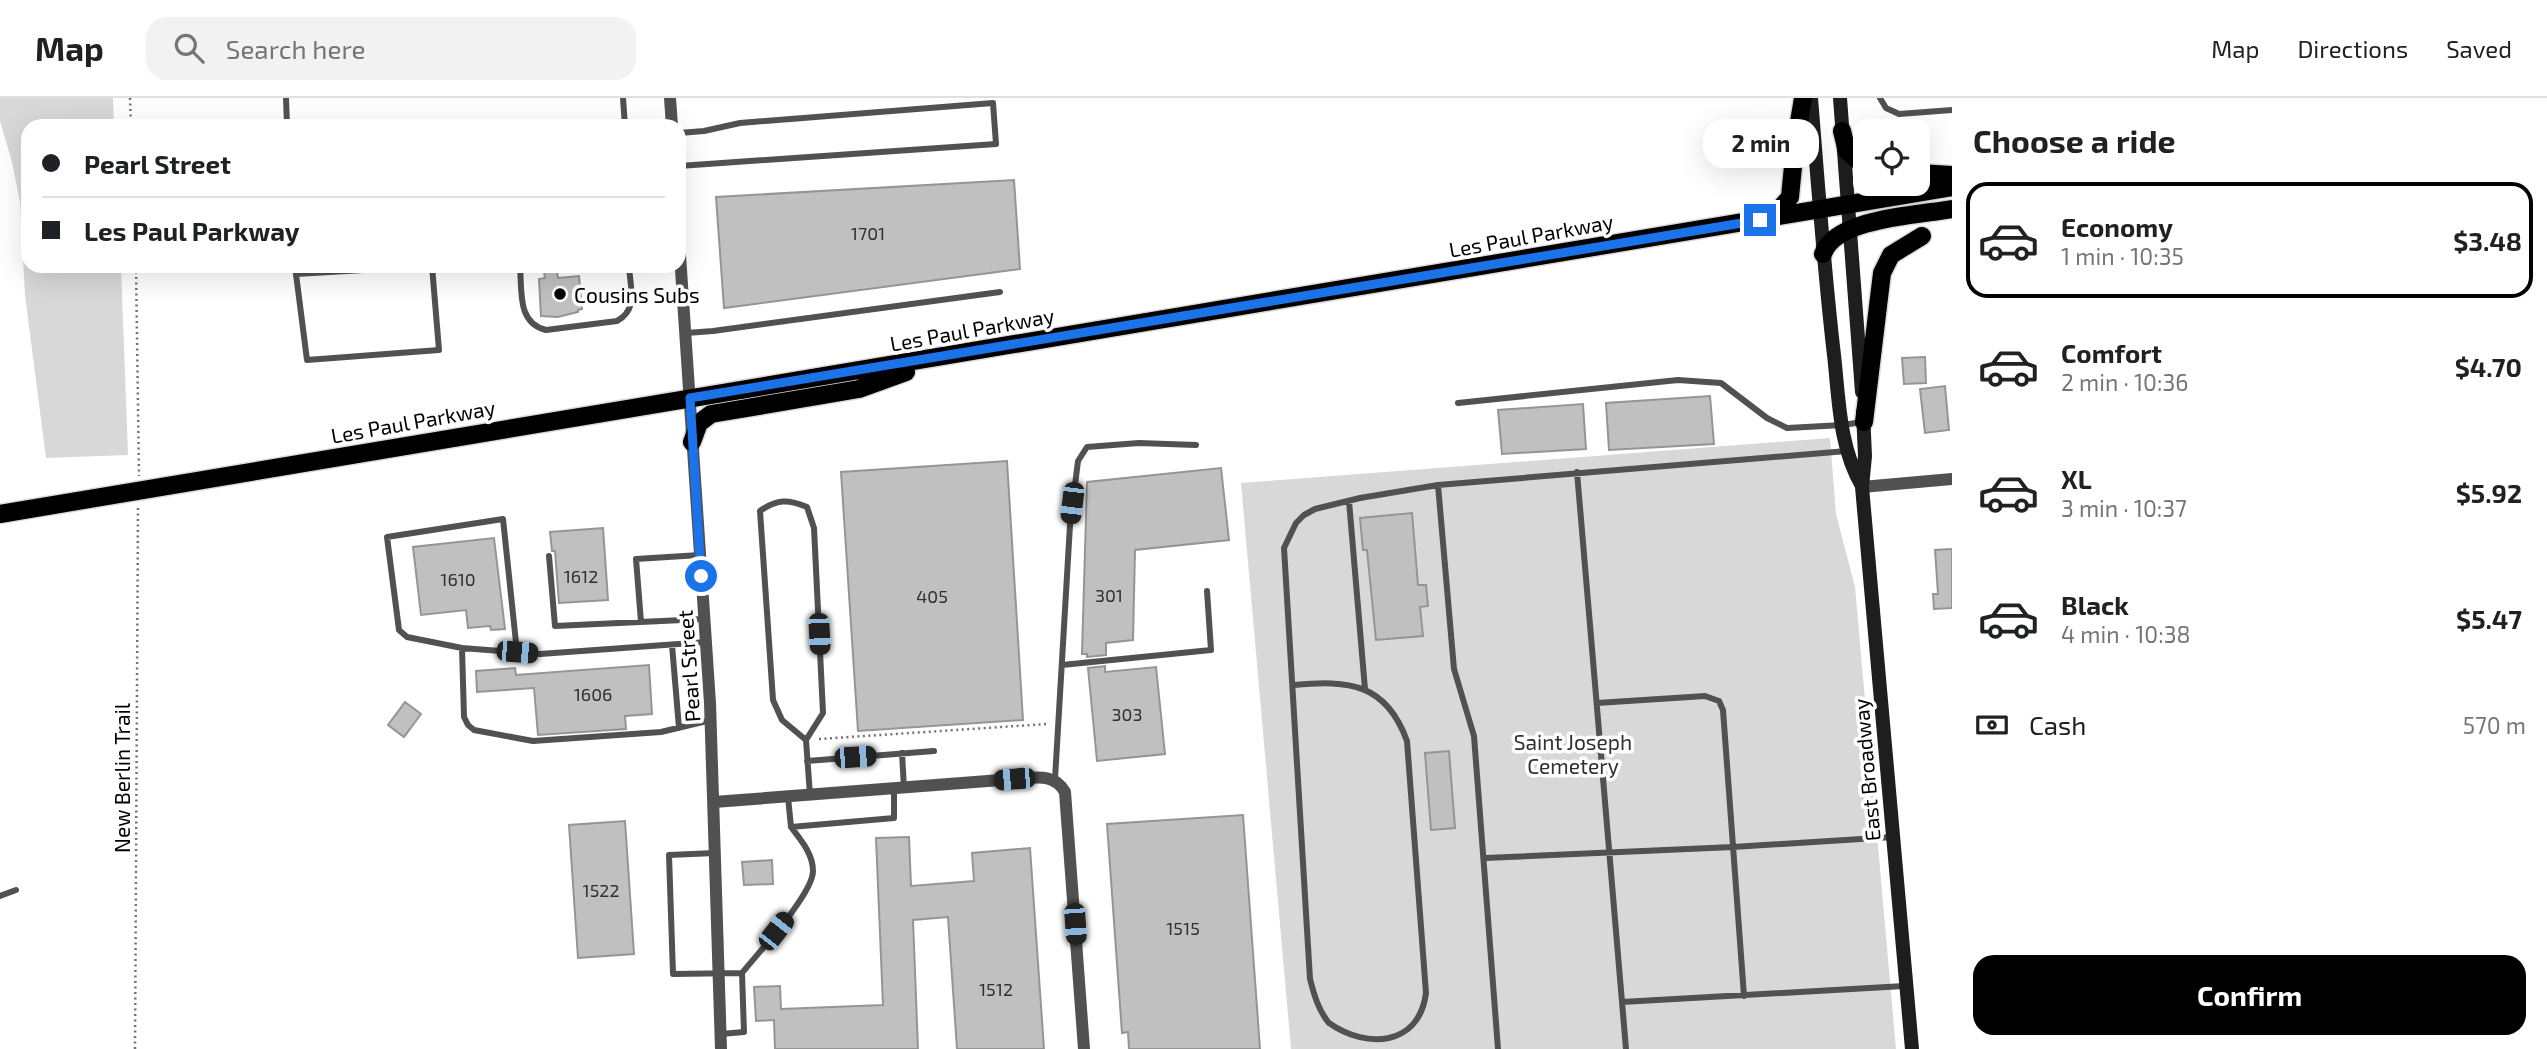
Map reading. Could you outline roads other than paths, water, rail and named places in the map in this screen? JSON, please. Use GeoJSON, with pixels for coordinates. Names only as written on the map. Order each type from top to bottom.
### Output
{"type":"FeatureCollection","features":[{"type":"Feature","properties":{"kind":"main road"},"geometry":{"type":"LineString","coordinates":[[1760,220],[1778,211],[1790,197],[1803,98]]}},
{"type":"Feature","properties":{"kind":"main road","name":"East Broadway"},"geometry":{"type":"LineString","coordinates":[[1811,98],[1823,254],[1843,425],[1847,451],[1862,487]]}},
{"type":"Feature","properties":{"kind":"main road","name":"East Broadway"},"geometry":{"type":"LineString","coordinates":[[1840,98],[1864,422],[1862,487],[1912,1049]]}},
{"type":"Feature","properties":{"kind":"main road"},"geometry":{"type":"LineString","coordinates":[[1842,131],[1847,151],[1853,156]]}},
{"type":"Feature","properties":{"kind":"main road"},"geometry":{"type":"LineString","coordinates":[[1930,174],[1952,175]]}},
{"type":"Feature","properties":{"kind":"main road","name":"Les Paul Parkway"},"geometry":{"type":"LineString","coordinates":[[0,514],[1952,187]]}},
{"type":"Feature","properties":{"kind":"main road"},"geometry":{"type":"LineString","coordinates":[[1823,254],[1829,241],[1849,230],[1873,222],[1952,209]]}},
{"type":"Feature","properties":{"kind":"main road"},"geometry":{"type":"LineString","coordinates":[[1864,422],[1882,273],[1891,255],[1922,236]]}},
{"type":"Feature","properties":{"kind":"main road"},"geometry":{"type":"LineString","coordinates":[[692,442],[699,423],[711,414],[859,389],[956,355]]}},
{"type":"Feature","properties":{"kind":"street"},"geometry":{"type":"LineString","coordinates":[[670,98],[671,119]]}},
{"type":"Feature","properties":{"kind":"street","name":"Pearl Street"},"geometry":{"type":"LineString","coordinates":[[681,273],[711,720],[721,1049]]}},
{"type":"Feature","properties":{"kind":"street"},"geometry":{"type":"LineString","coordinates":[[1862,487],[1952,479]]}},
{"type":"Feature","properties":{"kind":"street"},"geometry":{"type":"LineString","coordinates":[[714,802],[1035,777],[1055,779],[1065,792],[1084,1049]]}},
{"type":"Feature","properties":{"kind":"lane"},"geometry":{"type":"LineString","coordinates":[[286,98],[287,119]]}},
{"type":"Feature","properties":{"kind":"lane"},"geometry":{"type":"LineString","coordinates":[[623,98],[624,119]]}},
{"type":"Feature","properties":{"kind":"lane"},"geometry":{"type":"LineString","coordinates":[[1880,98],[1886,108],[1899,114],[1952,110]]}},
{"type":"Feature","properties":{"kind":"lane"},"geometry":{"type":"LineString","coordinates":[[686,132],[740,123],[993,103],[996,144],[686,166]]}},
{"type":"Feature","properties":{"kind":"lane"},"geometry":{"type":"LineString","coordinates":[[313,273],[296,274],[307,360],[439,350],[433,273]]}},
{"type":"Feature","properties":{"kind":"lane"},"geometry":{"type":"LineString","coordinates":[[521,273],[524,313],[528,321],[537,328],[546,330],[617,321],[627,316],[632,305],[630,273]]}},
{"type":"Feature","properties":{"kind":"lane"},"geometry":{"type":"LineString","coordinates":[[685,333],[1000,292]]}},
{"type":"Feature","properties":{"kind":"lane"},"geometry":{"type":"LineString","coordinates":[[1458,403],[1678,380],[1721,383],[1767,418],[1787,428],[1864,422]]}},
{"type":"Feature","properties":{"kind":"lane"},"geometry":{"type":"LineString","coordinates":[[1055,779],[1070,525],[1078,461],[1087,447],[1139,443],[1196,445]]}},
{"type":"Feature","properties":{"kind":"lane"},"geometry":{"type":"LineString","coordinates":[[1294,685],[1336,682],[1365,689],[1380,698],[1392,711],[1401,724],[1407,741],[1426,973],[1424,1010],[1414,1027],[1399,1041],[1381,1046],[1362,1044],[1344,1036],[1328,1022],[1317,1003],[1310,979],[1284,548],[1296,523],[1315,509],[1438,485],[1847,451]]}},
{"type":"Feature","properties":{"kind":"lane"},"geometry":{"type":"LineString","coordinates":[[1577,472],[1626,1049]]}},
{"type":"Feature","properties":{"kind":"lane"},"geometry":{"type":"LineString","coordinates":[[1438,485],[1454,669],[1474,736],[1498,1049]]}},
{"type":"Feature","properties":{"kind":"lane"},"geometry":{"type":"LineString","coordinates":[[806,740],[782,720],[774,700],[760,511],[772,502],[791,500],[807,507],[814,528],[823,713],[806,740],[810,795]]}},
{"type":"Feature","properties":{"kind":"lane"},"geometry":{"type":"LineString","coordinates":[[1349,501],[1365,689]]}},
{"type":"Feature","properties":{"kind":"lane"},"geometry":{"type":"LineString","coordinates":[[517,652],[503,519],[387,537],[399,631],[407,637],[462,648],[540,654],[706,642]]}},
{"type":"Feature","properties":{"kind":"lane"},"geometry":{"type":"LineString","coordinates":[[641,622],[636,559],[700,555]]}},
{"type":"Feature","properties":{"kind":"lane"},"geometry":{"type":"LineString","coordinates":[[549,556],[555,626],[704,619]]}},
{"type":"Feature","properties":{"kind":"lane"},"geometry":{"type":"LineString","coordinates":[[1062,665],[1211,650],[1207,591]]}},
{"type":"Feature","properties":{"kind":"lane"},"geometry":{"type":"LineString","coordinates":[[671,645],[678,728]]}},
{"type":"Feature","properties":{"kind":"lane"},"geometry":{"type":"LineString","coordinates":[[462,648],[464,717],[474,730],[533,741],[661,732],[711,720]]}},
{"type":"Feature","properties":{"kind":"lane"},"geometry":{"type":"LineString","coordinates":[[1597,704],[1705,696],[1719,701],[1723,710],[1744,996]]}},
{"type":"Feature","properties":{"kind":"lane"},"geometry":{"type":"LineString","coordinates":[[807,761],[934,751]]}},
{"type":"Feature","properties":{"kind":"lane"},"geometry":{"type":"LineString","coordinates":[[791,827],[894,818],[902,753]]}},
{"type":"Feature","properties":{"kind":"lane"},"geometry":{"type":"LineString","coordinates":[[721,1034],[744,1032],[742,973],[809,889],[813,870],[807,849],[791,827],[788,797]]}},
{"type":"Feature","properties":{"kind":"lane"},"geometry":{"type":"LineString","coordinates":[[1485,858],[1893,837]]}},
{"type":"Feature","properties":{"kind":"lane"},"geometry":{"type":"LineString","coordinates":[[715,853],[669,855],[673,974],[742,973]]}},
{"type":"Feature","properties":{"kind":"lane"},"geometry":{"type":"LineString","coordinates":[[0,897],[16,890]]}},
{"type":"Feature","properties":{"kind":"lane"},"geometry":{"type":"LineString","coordinates":[[1622,1002],[1906,986]]}},
{"type":"Feature","properties":{"kind":"place","name":"Cousins Subs"},"geometry":{"type":"Point","coordinates":[560,294]}},
{"type":"Feature","properties":{"kind":"park label","name":"Saint Joseph Cemetery"},"geometry":{"type":"Point","coordinates":[1573,753]}}]}
